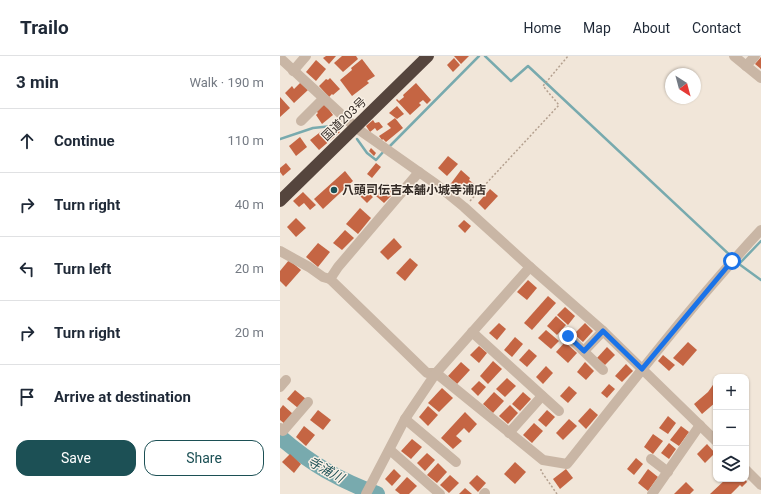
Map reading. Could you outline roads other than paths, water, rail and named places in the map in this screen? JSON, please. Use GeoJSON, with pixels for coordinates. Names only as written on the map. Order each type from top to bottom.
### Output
{"type":"FeatureCollection","features":[{"type":"Feature","properties":{"kind":"highway","name":"国道203号"},"geometry":{"type":"LineString","coordinates":[[280,201],[428,56]]}},
{"type":"Feature","properties":{"kind":"street"},"geometry":{"type":"LineString","coordinates":[[306,56],[285,66],[356,127],[419,172],[464,207],[603,331],[713,438]]}},
{"type":"Feature","properties":{"kind":"street"},"geometry":{"type":"LineString","coordinates":[[734,56],[761,78]]}},
{"type":"Feature","properties":{"kind":"street"},"geometry":{"type":"LineString","coordinates":[[746,66],[755,56]]}},
{"type":"Feature","properties":{"kind":"street"},"geometry":{"type":"LineString","coordinates":[[301,121],[323,98]]}},
{"type":"Feature","properties":{"kind":"street"},"geometry":{"type":"LineString","coordinates":[[330,279],[338,267],[419,172]]}},
{"type":"Feature","properties":{"kind":"street"},"geometry":{"type":"LineString","coordinates":[[280,251],[309,267],[323,277],[330,279],[427,373],[436,373],[543,460],[567,464],[642,369],[734,259],[761,230]]}},
{"type":"Feature","properties":{"kind":"street"},"geometry":{"type":"LineString","coordinates":[[369,490],[405,419],[436,373],[530,267]]}},
{"type":"Feature","properties":{"kind":"street"},"geometry":{"type":"LineString","coordinates":[[584,351],[603,331]]}},
{"type":"Feature","properties":{"kind":"street"},"geometry":{"type":"LineString","coordinates":[[472,332],[559,411]]}},
{"type":"Feature","properties":{"kind":"street"},"geometry":{"type":"LineString","coordinates":[[568,336],[604,370]]}},
{"type":"Feature","properties":{"kind":"street"},"geometry":{"type":"LineString","coordinates":[[509,433],[542,396]]}},
{"type":"Feature","properties":{"kind":"street"},"geometry":{"type":"LineString","coordinates":[[280,428],[283,431],[308,402]]}},
{"type":"Feature","properties":{"kind":"street"},"geometry":{"type":"LineString","coordinates":[[405,419],[456,462]]}},
{"type":"Feature","properties":{"kind":"street"},"geometry":{"type":"LineString","coordinates":[[652,494],[700,425]]}},
{"type":"Feature","properties":{"kind":"street"},"geometry":{"type":"LineString","coordinates":[[390,450],[440,494]]}},
{"type":"Feature","properties":{"kind":"street"},"geometry":{"type":"LineString","coordinates":[[651,460],[668,472]]}},
{"type":"Feature","properties":{"kind":"street"},"geometry":{"type":"LineString","coordinates":[[749,473],[761,484]]}},
{"type":"Feature","properties":{"kind":"waterway"},"geometry":{"type":"LineString","coordinates":[[388,148],[479,56]]}},
{"type":"Feature","properties":{"kind":"waterway"},"geometry":{"type":"LineString","coordinates":[[485,56],[511,81],[528,66],[733,258]]}},
{"type":"Feature","properties":{"kind":"waterway"},"geometry":{"type":"LineString","coordinates":[[280,139],[313,128],[342,125]]}},
{"type":"Feature","properties":{"kind":"waterway"},"geometry":{"type":"LineString","coordinates":[[357,139],[367,153],[376,160],[384,151]]}},
{"type":"Feature","properties":{"kind":"waterway"},"geometry":{"type":"LineString","coordinates":[[736,261],[739,264],[761,241]]}},
{"type":"Feature","properties":{"kind":"waterway"},"geometry":{"type":"LineString","coordinates":[[739,264],[761,280]]}},
{"type":"Feature","properties":{"kind":"waterway","name":"寺浦川"},"geometry":{"type":"LineString","coordinates":[[280,437],[314,463],[350,483],[377,494]]}},
{"type":"Feature","properties":{"kind":"place","name":"八頭司伝吉本舗小城寺浦店"},"geometry":{"type":"Point","coordinates":[334,190]}}]}
